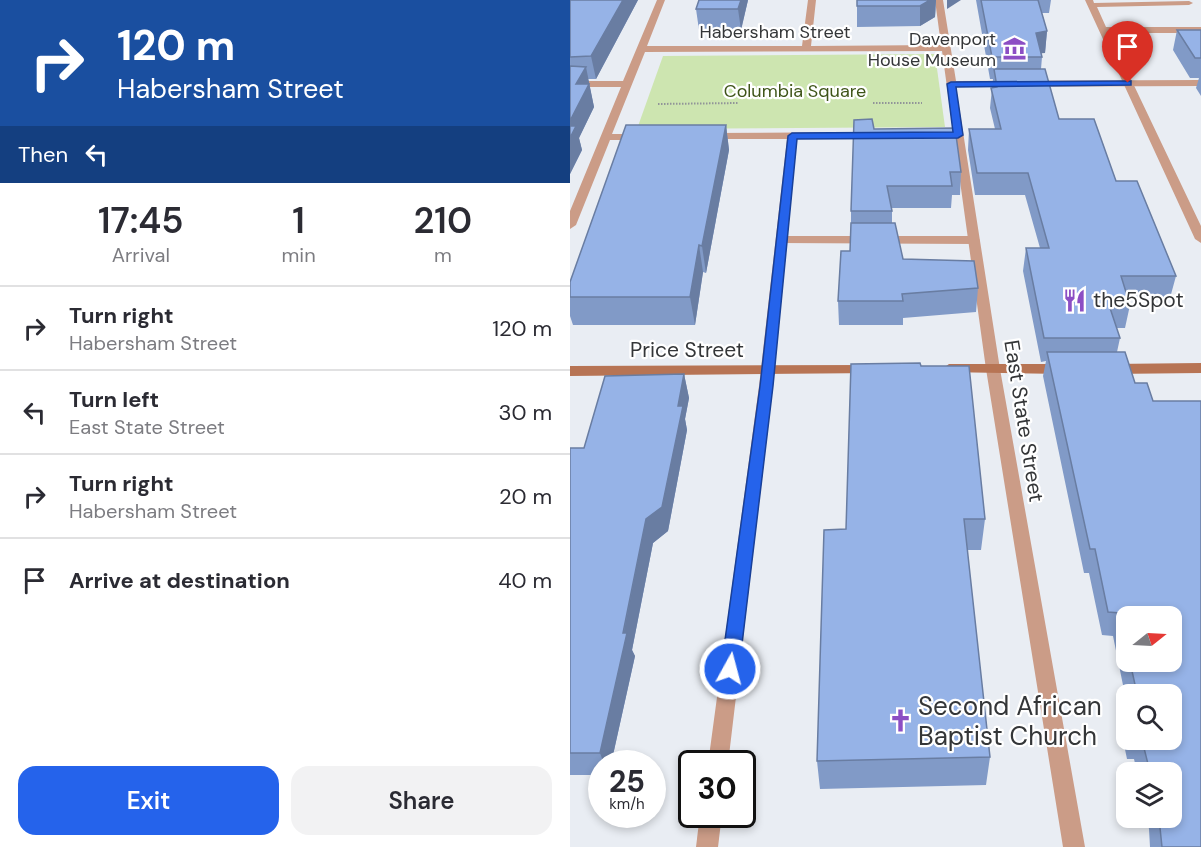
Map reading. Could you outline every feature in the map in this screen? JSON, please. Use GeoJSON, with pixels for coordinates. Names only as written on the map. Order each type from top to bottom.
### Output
{"type":"FeatureCollection","features":[{"type":"Feature","properties":{"kind":"main road"},"geometry":{"type":"LineString","coordinates":[[1097,369],[1201,368]]}},
{"type":"Feature","properties":{"kind":"main road"},"geometry":{"type":"LineString","coordinates":[[934,369],[1074,369]]}},
{"type":"Feature","properties":{"kind":"main road","name":"Price Street"},"geometry":{"type":"LineString","coordinates":[[570,371],[887,370]]}},
{"type":"Feature","properties":{"kind":"street"},"geometry":{"type":"LineString","coordinates":[[570,225],[661,0]]}},
{"type":"Feature","properties":{"kind":"street"},"geometry":{"type":"LineString","coordinates":[[806,48],[812,0]]}},
{"type":"Feature","properties":{"kind":"street","name":"East State Street"},"geometry":{"type":"LineString","coordinates":[[939,0],[951,84],[953,135],[974,240],[993,369],[1074,847]]}},
{"type":"Feature","properties":{"kind":"street"},"geometry":{"type":"LineString","coordinates":[[1189,3],[1090,2],[1201,239]]}},
{"type":"Feature","properties":{"kind":"street"},"geometry":{"type":"LineString","coordinates":[[1103,30],[1201,30]]}},
{"type":"Feature","properties":{"kind":"street","name":"Habersham Street"},"geometry":{"type":"LineString","coordinates":[[641,49],[946,48]]}},
{"type":"Feature","properties":{"kind":"street"},"geometry":{"type":"LineString","coordinates":[[951,84],[1201,83]]}},
{"type":"Feature","properties":{"kind":"street"},"geometry":{"type":"LineString","coordinates":[[570,84],[626,84]]}},
{"type":"Feature","properties":{"kind":"street"},"geometry":{"type":"LineString","coordinates":[[694,136],[882,135]]}},
{"type":"Feature","properties":{"kind":"street"},"geometry":{"type":"LineString","coordinates":[[720,750],[768,370],[792,136]]}},
{"type":"Feature","properties":{"kind":"street"},"geometry":{"type":"LineString","coordinates":[[604,137],[649,137]]}},
{"type":"Feature","properties":{"kind":"street"},"geometry":{"type":"LineString","coordinates":[[782,240],[974,240]]}},
{"type":"Feature","properties":{"kind":"street"},"geometry":{"type":"LineString","coordinates":[[707,847],[709,828]]}},
{"type":"Feature","properties":{"kind":"green space","name":"Columbia Square"},"geometry":{"type":"Polygon","coordinates":[[[935,54],[945,127],[637,129],[663,56],[935,54]]]}},
{"type":"Feature","properties":{"kind":"building"},"geometry":{"type":"Polygon","coordinates":[[[570,0],[623,0],[591,56],[570,57],[570,0]]]}},
{"type":"Feature","properties":{"kind":"building"},"geometry":{"type":"Polygon","coordinates":[[[699,0],[741,0],[738,9],[696,9],[699,0]]]}},
{"type":"Feature","properties":{"kind":"building"},"geometry":{"type":"Polygon","coordinates":[[[857,0],[930,0],[920,6],[857,6],[857,0]]]}},
{"type":"Feature","properties":{"kind":"building"},"geometry":{"type":"Polygon","coordinates":[[[981,0],[1038,0],[1047,31],[1036,33],[1042,57],[992,57],[981,0]]]}},
{"type":"Feature","properties":{"kind":"building"},"geometry":{"type":"Polygon","coordinates":[[[1177,30],[1201,30],[1201,58],[1195,58],[1177,30]]]}},
{"type":"Feature","properties":{"kind":"building"},"geometry":{"type":"Polygon","coordinates":[[[570,66],[586,67],[576,84],[589,84],[570,121],[570,66]]]}},
{"type":"Feature","properties":{"kind":"building"},"geometry":{"type":"Polygon","coordinates":[[[994,69],[1045,69],[1059,119],[1094,119],[1116,181],[1137,181],[1176,276],[1121,276],[1130,305],[1109,305],[1120,338],[1044,338],[1026,248],[1049,248],[1028,173],[977,173],[969,129],[1001,129],[991,88],[997,87],[994,69]]]}},
{"type":"Feature","properties":{"kind":"building"},"geometry":{"type":"Polygon","coordinates":[[[872,119],[874,129],[955,128],[961,172],[950,172],[952,186],[887,186],[892,211],[851,211],[854,120],[872,119]]]}},
{"type":"Feature","properties":{"kind":"building"},"geometry":{"type":"Polygon","coordinates":[[[626,125],[726,125],[702,246],[699,245],[690,297],[570,297],[570,282],[626,125]]]}},
{"type":"Feature","properties":{"kind":"building"},"geometry":{"type":"Polygon","coordinates":[[[570,126],[576,126],[570,138],[570,126]]]}},
{"type":"Feature","properties":{"kind":"building"},"geometry":{"type":"Polygon","coordinates":[[[851,223],[895,223],[903,259],[974,261],[978,288],[902,294],[903,301],[838,301],[841,251],[850,251],[851,223]]]}},
{"type":"Feature","properties":{"kind":"building"},"geometry":{"type":"Polygon","coordinates":[[[1047,352],[1125,352],[1135,383],[1147,383],[1153,401],[1201,401],[1201,847],[1162,847],[1160,828],[1182,828],[1182,762],[1148,762],[1144,750],[1182,750],[1182,684],[1135,684],[1132,672],[1182,672],[1182,606],[1116,606],[1116,613],[1108,612],[1095,549],[1090,549],[1047,352]]]}},
{"type":"Feature","properties":{"kind":"building"},"geometry":{"type":"Polygon","coordinates":[[[920,363],[921,366],[969,366],[985,519],[964,519],[990,757],[817,761],[824,530],[846,529],[851,364],[920,363]]]}},
{"type":"Feature","properties":{"kind":"building"},"geometry":{"type":"Polygon","coordinates":[[[684,374],[678,406],[683,406],[662,507],[646,519],[623,633],[627,633],[601,750],[570,753],[570,448],[584,448],[605,376],[684,374]]]}},
{"type":"Feature","properties":{"kind":"place","name":"Davenport House Museum"},"geometry":{"type":"Point","coordinates":[1014,49]}},
{"type":"Feature","properties":{"kind":"place","name":"the5Spot"},"geometry":{"type":"Point","coordinates":[1075,300]}},
{"type":"Feature","properties":{"kind":"place","name":"Second African Baptist Church"},"geometry":{"type":"Point","coordinates":[900,721]}},
{"type":"Feature","properties":{"kind":"route"},"geometry":{"type":"LineString","coordinates":[[730,669],[773,330],[792,136],[958,135],[951,84],[1128,83]]}}]}
